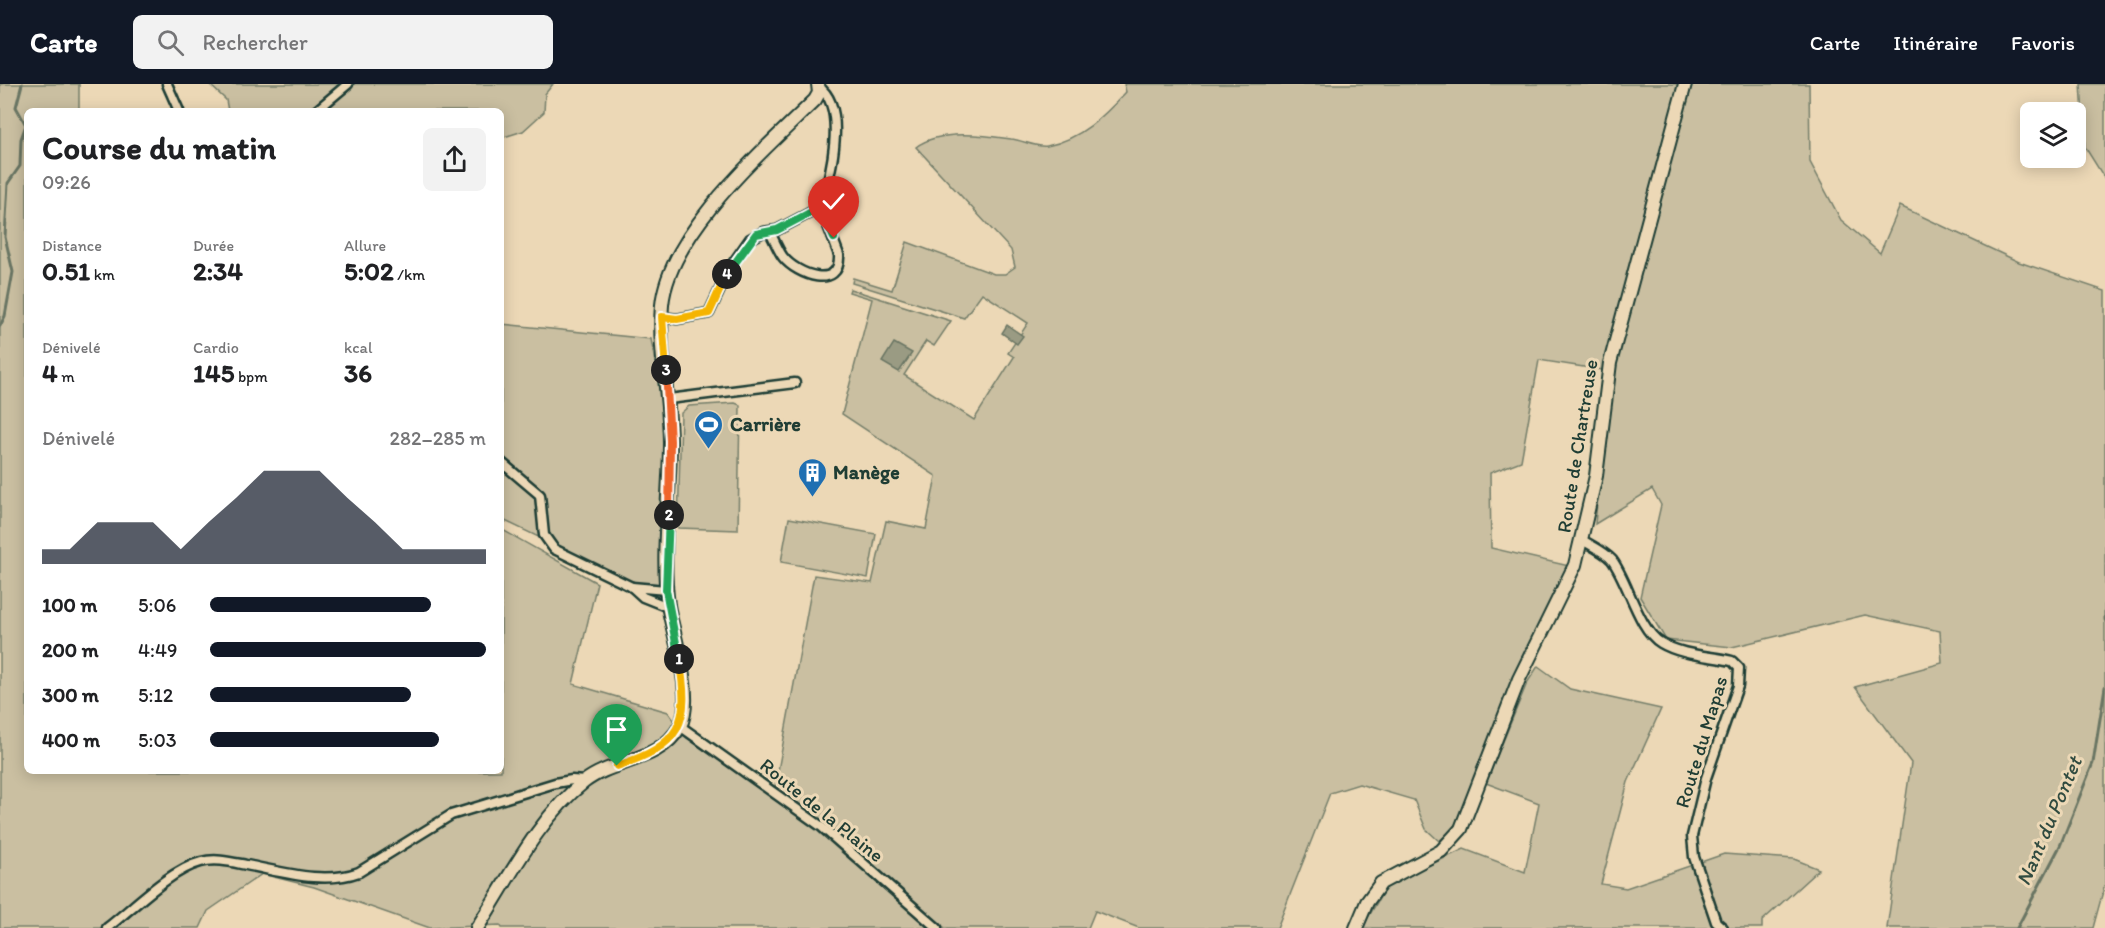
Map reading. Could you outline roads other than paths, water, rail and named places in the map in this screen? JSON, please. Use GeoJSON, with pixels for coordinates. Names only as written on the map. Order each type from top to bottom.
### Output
{"type":"FeatureCollection","features":[{"type":"Feature","properties":{"kind":"street"},"geometry":{"type":"LineString","coordinates":[[167,84],[178,108]]}},
{"type":"Feature","properties":{"kind":"street"},"geometry":{"type":"LineString","coordinates":[[320,108],[348,84]]}},
{"type":"Feature","properties":{"kind":"street","name":"Route de Chartreuse"},"geometry":{"type":"LineString","coordinates":[[1356,928],[1367,902],[1382,883],[1441,851],[1461,830],[1519,679],[1568,582],[1582,540],[1596,476],[1610,363],[1685,84]]}},
{"type":"Feature","properties":{"kind":"street"},"geometry":{"type":"LineString","coordinates":[[770,232],[783,257],[798,271],[823,277],[832,274],[840,263],[821,207],[835,131],[831,100],[819,86]]}},
{"type":"Feature","properties":{"kind":"street"},"geometry":{"type":"LineString","coordinates":[[477,928],[525,852],[562,804],[584,782],[652,752],[680,726],[685,696],[666,590],[669,399],[662,317],[665,288],[684,243],[765,148],[815,100],[819,86]]}},
{"type":"Feature","properties":{"kind":"street"},"geometry":{"type":"LineString","coordinates":[[662,317],[677,319],[709,313],[731,266],[750,239],[763,232],[770,232],[821,207]]}},
{"type":"Feature","properties":{"kind":"street"},"geometry":{"type":"LineString","coordinates":[[669,399],[795,383]]}},
{"type":"Feature","properties":{"kind":"street"},"geometry":{"type":"LineString","coordinates":[[504,465],[540,495],[544,535],[554,549],[632,587],[643,597],[668,607]]}},
{"type":"Feature","properties":{"kind":"street","name":"Route du Mapas"},"geometry":{"type":"LineString","coordinates":[[1582,540],[1611,558],[1620,572],[1626,591],[1656,639],[1671,648],[1732,661],[1739,668],[1738,686],[1706,778],[1692,836],[1694,857],[1716,922],[1723,928]]}},
{"type":"Feature","properties":{"kind":"street"},"geometry":{"type":"LineString","coordinates":[[632,587],[666,590]]}},
{"type":"Feature","properties":{"kind":"street","name":"Route de la Plaine"},"geometry":{"type":"LineString","coordinates":[[680,726],[822,827],[937,928]]}},
{"type":"Feature","properties":{"kind":"street"},"geometry":{"type":"LineString","coordinates":[[107,928],[178,872],[203,861],[222,860],[326,878],[346,877],[359,872],[451,815],[555,783],[572,780],[584,782]]}},
{"type":"Feature","properties":{"kind":"waterway"},"geometry":{"type":"LineString","coordinates":[[22,84],[16,107],[24,121]]}},
{"type":"Feature","properties":{"kind":"waterway"},"geometry":{"type":"LineString","coordinates":[[0,326],[5,316],[13,272],[5,237],[8,183],[20,166],[21,139],[24,131]]}},
{"type":"Feature","properties":{"kind":"waterway","name":"Nant du Pontet"},"geometry":{"type":"LineString","coordinates":[[2105,605],[2105,620]]}},
{"type":"Feature","properties":{"kind":"waterway","name":"Nant du Pontet"},"geometry":{"type":"LineString","coordinates":[[2017,928],[2060,846],[2093,763],[2105,687]]}},
{"type":"Feature","properties":{"kind":"place","name":"Carrière"},"geometry":{"type":"Point","coordinates":[709,450]}},
{"type":"Feature","properties":{"kind":"place","name":"Manège"},"geometry":{"type":"Point","coordinates":[812,498]}}]}
